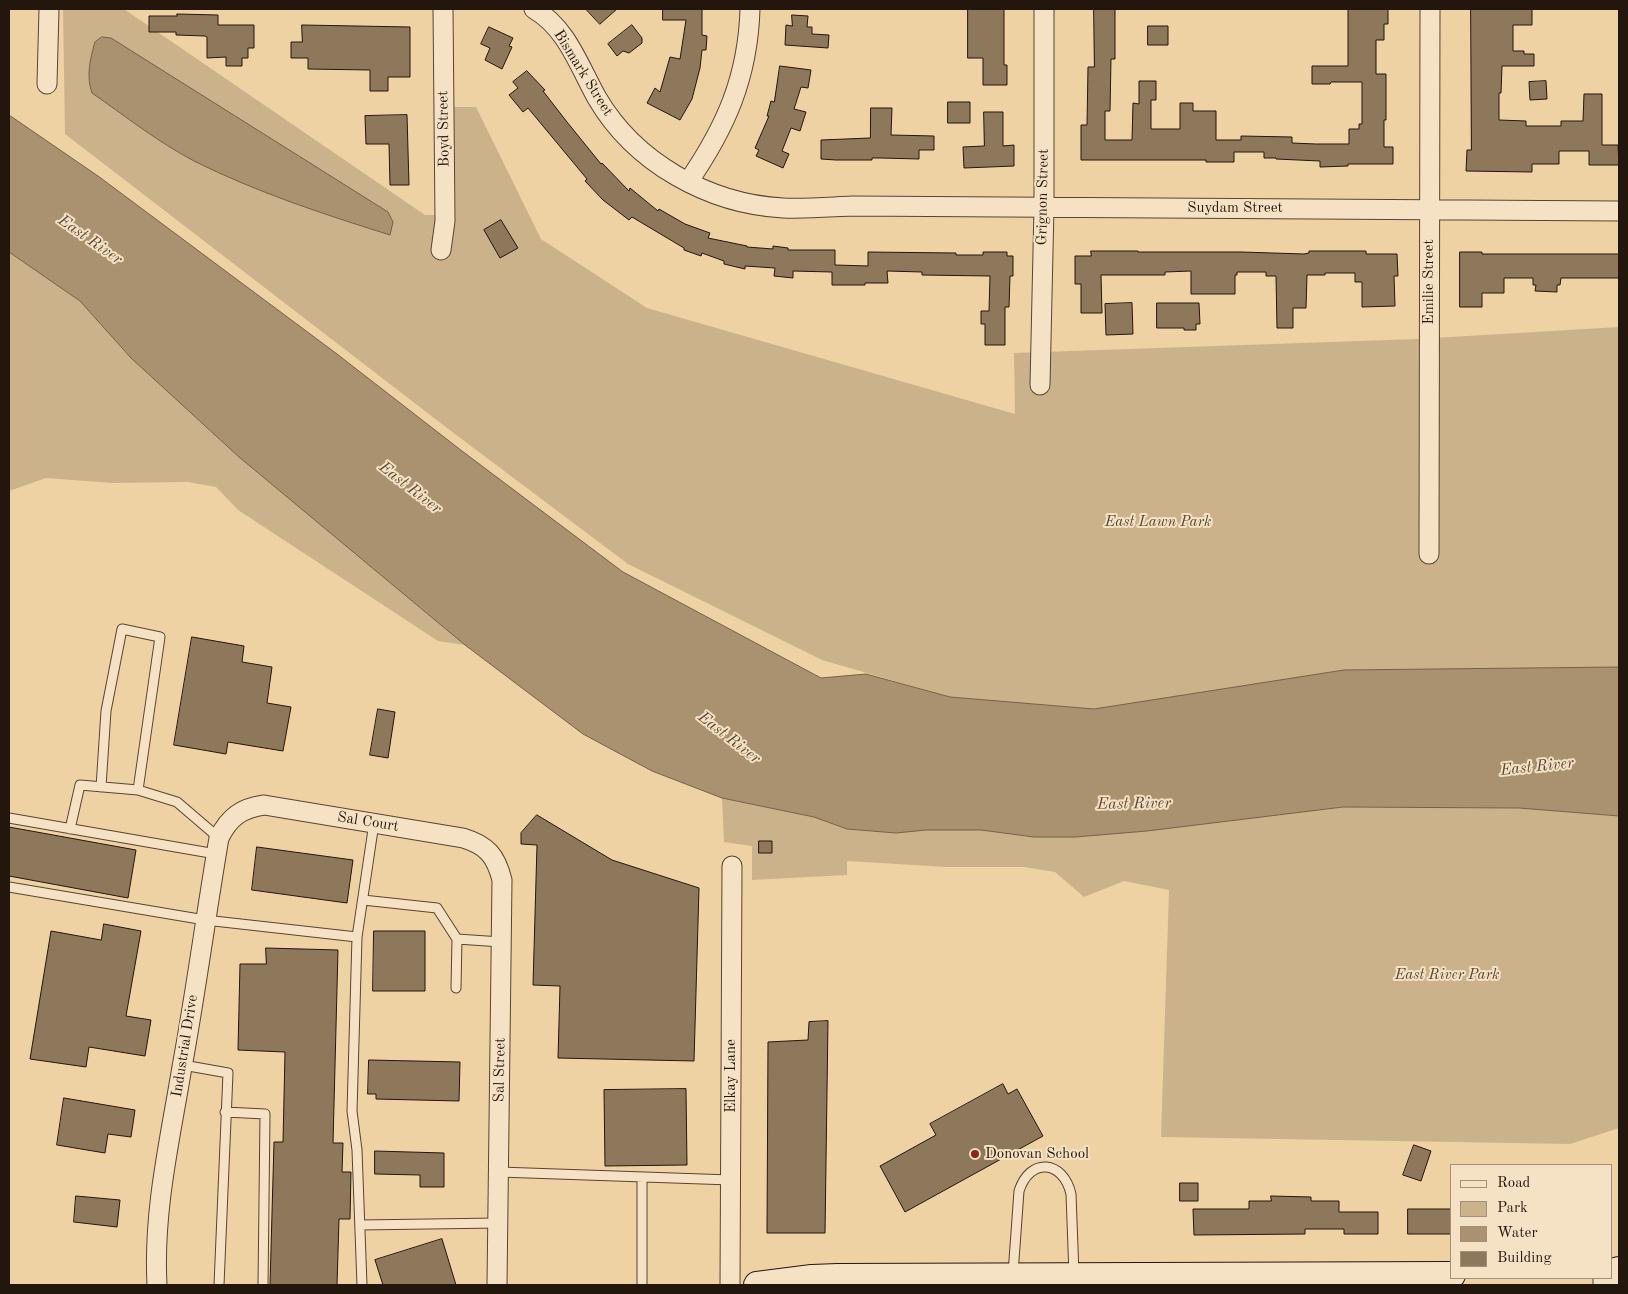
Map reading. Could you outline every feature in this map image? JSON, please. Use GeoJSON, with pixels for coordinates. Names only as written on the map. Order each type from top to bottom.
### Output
{"type":"FeatureCollection","features":[{"type":"Feature","properties":{"kind":"street"},"geometry":{"type":"LineString","coordinates":[[48,84],[49,9]]}},
{"type":"Feature","properties":{"kind":"street","name":"Boyd Street"},"geometry":{"type":"LineString","coordinates":[[440,250],[445,221],[443,9]]}},
{"type":"Feature","properties":{"kind":"street","name":"Bismark Street"},"geometry":{"type":"LineString","coordinates":[[534,9],[540,12],[558,29],[570,46],[598,99],[615,123],[657,164],[712,193],[747,203],[783,208],[852,206]]}},
{"type":"Feature","properties":{"kind":"street"},"geometry":{"type":"LineString","coordinates":[[688,182],[711,149],[736,93],[745,56],[750,9]]}},
{"type":"Feature","properties":{"kind":"street","name":"Grignon Street"},"geometry":{"type":"LineString","coordinates":[[1040,385],[1044,207],[1044,9]]}},
{"type":"Feature","properties":{"kind":"street","name":"Emilie Street"},"geometry":{"type":"LineString","coordinates":[[1429,554],[1430,9]]}},
{"type":"Feature","properties":{"kind":"street","name":"Suydam Street"},"geometry":{"type":"LineString","coordinates":[[852,206],[1619,211]]}},
{"type":"Feature","properties":{"kind":"street","name":"Sal Court"},"geometry":{"type":"LineString","coordinates":[[238,813],[252,807],[264,805],[464,838],[485,848],[494,857]]}},
{"type":"Feature","properties":{"kind":"street","name":"Industrial Drive"},"geometry":{"type":"LineString","coordinates":[[157,1285],[156,1226],[160,1191],[183,1065],[205,920],[218,846],[229,821],[238,813]]}},
{"type":"Feature","properties":{"kind":"street","name":"Sal Street"},"geometry":{"type":"LineString","coordinates":[[494,857],[502,880],[497,1285]]}},
{"type":"Feature","properties":{"kind":"street","name":"Elkay Lane"},"geometry":{"type":"LineString","coordinates":[[730,1285],[732,866]]}},
{"type":"Feature","properties":{"kind":"street"},"geometry":{"type":"LineString","coordinates":[[757,1285],[812,1278],[954,1280],[1013,1276],[1074,1276],[1174,1280],[1389,1280],[1450,1275]]}},
{"type":"Feature","properties":{"kind":"lane"},"geometry":{"type":"LineString","coordinates":[[101,786],[106,711],[122,630],[160,637],[138,790]]}},
{"type":"Feature","properties":{"kind":"lane"},"geometry":{"type":"LineString","coordinates":[[70,828],[80,785],[138,790],[177,802],[218,846]]}},
{"type":"Feature","properties":{"kind":"lane"},"geometry":{"type":"LineString","coordinates":[[9,818],[70,828],[218,846]]}},
{"type":"Feature","properties":{"kind":"lane"},"geometry":{"type":"LineString","coordinates":[[362,1285],[358,1150],[352,1112],[358,937],[374,823]]}},
{"type":"Feature","properties":{"kind":"lane"},"geometry":{"type":"LineString","coordinates":[[9,887],[205,920],[358,937]]}},
{"type":"Feature","properties":{"kind":"lane"},"geometry":{"type":"LineString","coordinates":[[363,900],[437,908],[457,939],[456,988]]}},
{"type":"Feature","properties":{"kind":"lane"},"geometry":{"type":"LineString","coordinates":[[457,939],[502,942]]}},
{"type":"Feature","properties":{"kind":"lane"},"geometry":{"type":"LineString","coordinates":[[183,1065],[228,1073],[219,1285]]}},
{"type":"Feature","properties":{"kind":"lane"},"geometry":{"type":"LineString","coordinates":[[225,1112],[265,1114],[263,1285]]}},
{"type":"Feature","properties":{"kind":"lane"},"geometry":{"type":"LineString","coordinates":[[1013,1276],[1019,1191],[1022,1181],[1029,1172],[1046,1166],[1054,1168],[1061,1173],[1069,1186],[1071,1194],[1074,1276]]}},
{"type":"Feature","properties":{"kind":"lane"},"geometry":{"type":"LineString","coordinates":[[499,1172],[731,1180]]}},
{"type":"Feature","properties":{"kind":"lane"},"geometry":{"type":"LineString","coordinates":[[642,1177],[642,1285]]}},
{"type":"Feature","properties":{"kind":"lane"},"geometry":{"type":"LineString","coordinates":[[360,1225],[498,1222]]}},
{"type":"Feature","properties":{"kind":"green space","name":"East Lawn Park"},"geometry":{"type":"Polygon","coordinates":[[[63,9],[124,9],[425,215],[454,215],[452,107],[476,107],[541,239],[647,308],[1015,414],[1014,353],[1417,339],[1619,327],[1619,667],[1344,670],[1094,709],[950,697],[822,660],[628,564],[447,428],[65,134],[63,9]]]}},
{"type":"Feature","properties":{"kind":"green space"},"geometry":{"type":"Polygon","coordinates":[[[9,252],[80,301],[131,358],[239,457],[465,645],[438,641],[238,510],[216,487],[188,482],[112,483],[46,478],[9,491],[9,252]]]}},
{"type":"Feature","properties":{"kind":"green space","name":"East River Park"},"geometry":{"type":"Polygon","coordinates":[[[722,798],[814,817],[847,829],[896,833],[926,830],[981,830],[1034,837],[1075,837],[1147,831],[1343,807],[1519,808],[1619,816],[1619,1128],[1570,1144],[1161,1137],[1169,890],[1124,881],[1084,897],[1055,872],[1024,867],[946,867],[847,861],[847,875],[752,880],[752,846],[724,842],[722,798]]]}},
{"type":"Feature","properties":{"kind":"water"},"geometry":{"type":"Polygon","coordinates":[[[102,37],[111,38],[388,212],[393,222],[390,235],[315,211],[241,183],[194,161],[168,146],[92,93],[89,80],[90,61],[95,42],[102,37]]]}},
{"type":"Feature","properties":{"kind":"water","name":"East River"},"geometry":{"type":"Polygon","coordinates":[[[9,115],[98,176],[337,354],[623,572],[821,678],[866,674],[950,697],[1094,709],[1344,670],[1619,667],[1619,816],[1519,808],[1343,807],[1147,831],[1075,837],[1034,837],[981,830],[926,830],[896,833],[847,829],[814,817],[722,798],[652,771],[583,734],[465,645],[239,457],[131,358],[80,301],[9,252],[9,115]]]}},
{"type":"Feature","properties":{"kind":"building"},"geometry":{"type":"Polygon","coordinates":[[[586,9],[617,9],[600,24],[586,9]]]}},
{"type":"Feature","properties":{"kind":"building"},"geometry":{"type":"Polygon","coordinates":[[[663,9],[702,9],[702,35],[707,36],[706,50],[702,50],[700,68],[692,99],[680,120],[647,103],[655,88],[660,92],[670,57],[680,59],[686,20],[663,20],[663,9]]]}},
{"type":"Feature","properties":{"kind":"building"},"geometry":{"type":"Polygon","coordinates":[[[968,9],[1004,9],[1004,65],[1007,65],[1007,85],[983,85],[983,58],[968,58],[968,9]]]}},
{"type":"Feature","properties":{"kind":"building"},"geometry":{"type":"Polygon","coordinates":[[[1094,9],[1115,9],[1115,59],[1111,59],[1110,111],[1105,111],[1105,140],[1132,140],[1133,103],[1139,104],[1139,81],[1156,81],[1156,100],[1151,100],[1151,129],[1180,129],[1180,103],[1193,103],[1193,111],[1216,111],[1216,140],[1241,140],[1241,136],[1292,137],[1292,143],[1349,144],[1349,129],[1359,129],[1359,124],[1362,124],[1362,82],[1312,84],[1312,66],[1348,66],[1348,9],[1388,9],[1388,24],[1384,24],[1384,40],[1376,40],[1376,74],[1386,74],[1384,147],[1393,147],[1393,164],[1348,164],[1348,166],[1320,167],[1320,161],[1264,158],[1264,152],[1234,152],[1234,162],[1206,162],[1206,160],[1081,160],[1081,125],[1087,125],[1088,67],[1094,67],[1094,9]]]}},
{"type":"Feature","properties":{"kind":"building"},"geometry":{"type":"Polygon","coordinates":[[[1471,9],[1532,9],[1532,25],[1513,25],[1513,51],[1524,51],[1524,54],[1534,54],[1534,66],[1502,66],[1499,120],[1526,121],[1526,126],[1561,126],[1561,121],[1583,121],[1584,94],[1602,94],[1602,145],[1618,145],[1619,165],[1589,165],[1589,151],[1559,151],[1559,164],[1532,164],[1532,172],[1466,171],[1467,150],[1471,150],[1471,9]]]}},
{"type":"Feature","properties":{"kind":"building"},"geometry":{"type":"Polygon","coordinates":[[[177,14],[218,15],[218,25],[254,25],[254,48],[248,48],[248,58],[242,58],[242,66],[226,66],[226,57],[207,58],[207,37],[205,36],[176,35],[176,32],[149,32],[149,16],[177,16],[177,14]]]}},
{"type":"Feature","properties":{"kind":"building"},"geometry":{"type":"Polygon","coordinates":[[[792,15],[808,16],[807,27],[812,27],[812,34],[829,35],[828,48],[785,45],[786,25],[792,26],[792,15]]]}},
{"type":"Feature","properties":{"kind":"building"},"geometry":{"type":"Polygon","coordinates":[[[302,25],[410,27],[410,77],[388,77],[388,91],[370,91],[370,70],[308,69],[308,58],[291,58],[291,42],[302,42],[302,25]]]}},
{"type":"Feature","properties":{"kind":"building"},"geometry":{"type":"Polygon","coordinates":[[[632,25],[642,38],[642,43],[629,53],[623,51],[617,56],[608,44],[632,25]]]}},
{"type":"Feature","properties":{"kind":"building"},"geometry":{"type":"Polygon","coordinates":[[[1148,26],[1168,26],[1168,45],[1148,45],[1148,26]]]}},
{"type":"Feature","properties":{"kind":"building"},"geometry":{"type":"Polygon","coordinates":[[[489,27],[513,38],[509,46],[512,47],[502,69],[485,60],[490,48],[481,44],[489,27]]]}},
{"type":"Feature","properties":{"kind":"building"},"geometry":{"type":"Polygon","coordinates":[[[780,66],[811,70],[808,88],[801,87],[794,109],[806,112],[800,131],[791,128],[782,151],[789,154],[783,168],[756,156],[759,150],[755,148],[769,116],[767,116],[771,101],[774,102],[780,66]]]}},
{"type":"Feature","properties":{"kind":"building"},"geometry":{"type":"Polygon","coordinates":[[[527,71],[545,90],[543,91],[601,164],[629,191],[630,188],[658,211],[659,209],[685,224],[710,233],[708,238],[747,247],[773,249],[773,246],[788,248],[788,250],[835,250],[835,265],[868,266],[868,252],[983,255],[983,252],[1007,252],[1007,256],[1013,256],[1013,276],[1010,276],[1009,307],[1005,307],[1005,345],[985,345],[985,324],[981,324],[981,311],[989,311],[990,276],[922,275],[922,272],[887,271],[888,283],[832,285],[832,272],[793,271],[793,278],[774,276],[775,268],[745,266],[745,269],[724,264],[724,261],[702,253],[701,256],[684,250],[684,248],[632,217],[629,220],[603,200],[585,181],[587,179],[528,108],[523,112],[509,95],[518,88],[513,82],[527,71]]]}},
{"type":"Feature","properties":{"kind":"building"},"geometry":{"type":"Polygon","coordinates":[[[1546,81],[1547,99],[1530,100],[1529,82],[1546,81]]]}},
{"type":"Feature","properties":{"kind":"building"},"geometry":{"type":"Polygon","coordinates":[[[948,102],[970,102],[970,123],[948,123],[948,102]]]}},
{"type":"Feature","properties":{"kind":"building"},"geometry":{"type":"Polygon","coordinates":[[[871,108],[892,108],[891,135],[934,136],[934,150],[919,150],[919,159],[821,159],[821,140],[870,138],[871,108]]]}},
{"type":"Feature","properties":{"kind":"building"},"geometry":{"type":"Polygon","coordinates":[[[984,112],[1003,112],[1003,146],[1014,145],[1014,166],[964,168],[963,147],[984,146],[984,112]]]}},
{"type":"Feature","properties":{"kind":"building"},"geometry":{"type":"Polygon","coordinates":[[[407,115],[409,185],[390,185],[389,144],[366,144],[365,116],[407,115]]]}},
{"type":"Feature","properties":{"kind":"building"},"geometry":{"type":"Polygon","coordinates":[[[501,220],[518,248],[500,258],[484,230],[501,220]]]}},
{"type":"Feature","properties":{"kind":"building"},"geometry":{"type":"Polygon","coordinates":[[[1091,251],[1304,254],[1309,253],[1309,251],[1366,251],[1366,254],[1397,254],[1398,276],[1394,276],[1395,306],[1362,307],[1362,282],[1355,282],[1355,273],[1307,275],[1306,308],[1293,308],[1293,328],[1277,328],[1276,276],[1266,276],[1266,272],[1237,272],[1237,275],[1235,275],[1235,294],[1191,294],[1191,271],[1165,272],[1165,275],[1101,275],[1102,313],[1081,313],[1081,284],[1075,284],[1075,256],[1091,256],[1091,251]]]}},
{"type":"Feature","properties":{"kind":"building"},"geometry":{"type":"Polygon","coordinates":[[[1460,252],[1482,252],[1482,254],[1619,254],[1619,278],[1561,278],[1560,285],[1557,285],[1557,292],[1535,291],[1536,285],[1533,285],[1533,278],[1504,278],[1504,293],[1482,293],[1482,307],[1460,307],[1460,252]]]}},
{"type":"Feature","properties":{"kind":"building"},"geometry":{"type":"Polygon","coordinates":[[[1132,303],[1133,334],[1106,335],[1105,304],[1132,303]]]}},
{"type":"Feature","properties":{"kind":"building"},"geometry":{"type":"Polygon","coordinates":[[[1157,303],[1199,303],[1200,324],[1196,324],[1196,330],[1157,328],[1157,303]]]}},
{"type":"Feature","properties":{"kind":"building"},"geometry":{"type":"Polygon","coordinates":[[[192,637],[244,646],[242,662],[272,667],[267,703],[291,707],[283,751],[228,742],[226,754],[174,745],[192,637]]]}},
{"type":"Feature","properties":{"kind":"building"},"geometry":{"type":"Polygon","coordinates":[[[378,709],[395,712],[388,758],[370,755],[378,709]]]}},
{"type":"Feature","properties":{"kind":"building"},"geometry":{"type":"Polygon","coordinates":[[[537,815],[612,860],[699,888],[694,1061],[558,1058],[560,986],[533,985],[537,845],[521,844],[521,833],[537,815]]]}},
{"type":"Feature","properties":{"kind":"building"},"geometry":{"type":"Polygon","coordinates":[[[9,827],[136,850],[128,898],[9,876],[9,827]]]}},
{"type":"Feature","properties":{"kind":"building"},"geometry":{"type":"Polygon","coordinates":[[[759,841],[772,841],[772,853],[759,853],[759,841]]]}},
{"type":"Feature","properties":{"kind":"building"},"geometry":{"type":"Polygon","coordinates":[[[257,847],[353,860],[347,903],[252,890],[257,847]]]}},
{"type":"Feature","properties":{"kind":"building"},"geometry":{"type":"Polygon","coordinates":[[[104,924],[141,931],[126,1016],[151,1020],[145,1056],[89,1047],[86,1067],[30,1059],[51,931],[101,940],[104,924]]]}},
{"type":"Feature","properties":{"kind":"building"},"geometry":{"type":"Polygon","coordinates":[[[374,931],[425,931],[425,991],[373,991],[374,931]]]}},
{"type":"Feature","properties":{"kind":"building"},"geometry":{"type":"Polygon","coordinates":[[[266,948],[338,950],[333,1143],[343,1143],[342,1172],[351,1172],[350,1219],[339,1219],[337,1285],[270,1285],[274,1142],[283,1142],[285,1052],[238,1050],[240,964],[266,964],[266,948]]]}},
{"type":"Feature","properties":{"kind":"building"},"geometry":{"type":"Polygon","coordinates":[[[828,1021],[825,1233],[767,1233],[768,1042],[808,1040],[809,1022],[828,1021]]]}},
{"type":"Feature","properties":{"kind":"building"},"geometry":{"type":"Polygon","coordinates":[[[369,1060],[460,1062],[459,1101],[376,1099],[376,1094],[368,1094],[369,1060]]]}},
{"type":"Feature","properties":{"kind":"building"},"geometry":{"type":"Polygon","coordinates":[[[1003,1084],[1008,1094],[1017,1089],[1043,1136],[905,1212],[880,1166],[936,1135],[930,1124],[1003,1084]]]}},
{"type":"Feature","properties":{"kind":"building"},"geometry":{"type":"Polygon","coordinates":[[[686,1089],[687,1165],[605,1166],[604,1090],[686,1089]]]}},
{"type":"Feature","properties":{"kind":"building"},"geometry":{"type":"Polygon","coordinates":[[[64,1098],[135,1110],[131,1137],[108,1134],[105,1153],[57,1145],[64,1098]]]}},
{"type":"Feature","properties":{"kind":"building"},"geometry":{"type":"Polygon","coordinates":[[[1414,1145],[1431,1151],[1421,1181],[1403,1175],[1414,1145]]]}},
{"type":"Feature","properties":{"kind":"building"},"geometry":{"type":"Polygon","coordinates":[[[375,1151],[444,1153],[444,1187],[420,1187],[420,1175],[375,1174],[375,1151]]]}},
{"type":"Feature","properties":{"kind":"building"},"geometry":{"type":"Polygon","coordinates":[[[1180,1183],[1198,1183],[1198,1201],[1180,1201],[1180,1183]]]}},
{"type":"Feature","properties":{"kind":"building"},"geometry":{"type":"Polygon","coordinates":[[[76,1196],[120,1200],[117,1227],[74,1222],[76,1196]]]}},
{"type":"Feature","properties":{"kind":"building"},"geometry":{"type":"Polygon","coordinates":[[[1271,1196],[1311,1197],[1311,1201],[1339,1201],[1339,1212],[1378,1212],[1378,1234],[1344,1234],[1344,1229],[1305,1229],[1305,1234],[1194,1235],[1193,1209],[1249,1209],[1249,1201],[1271,1201],[1271,1196]]]}},
{"type":"Feature","properties":{"kind":"building"},"geometry":{"type":"Polygon","coordinates":[[[1408,1209],[1450,1209],[1450,1234],[1408,1234],[1408,1209]]]}},
{"type":"Feature","properties":{"kind":"building"},"geometry":{"type":"Polygon","coordinates":[[[442,1239],[456,1285],[383,1285],[375,1260],[442,1239]]]}},
{"type":"Feature","properties":{"kind":"place","name":"Donovan School"},"geometry":{"type":"Point","coordinates":[975,1154]}}]}
